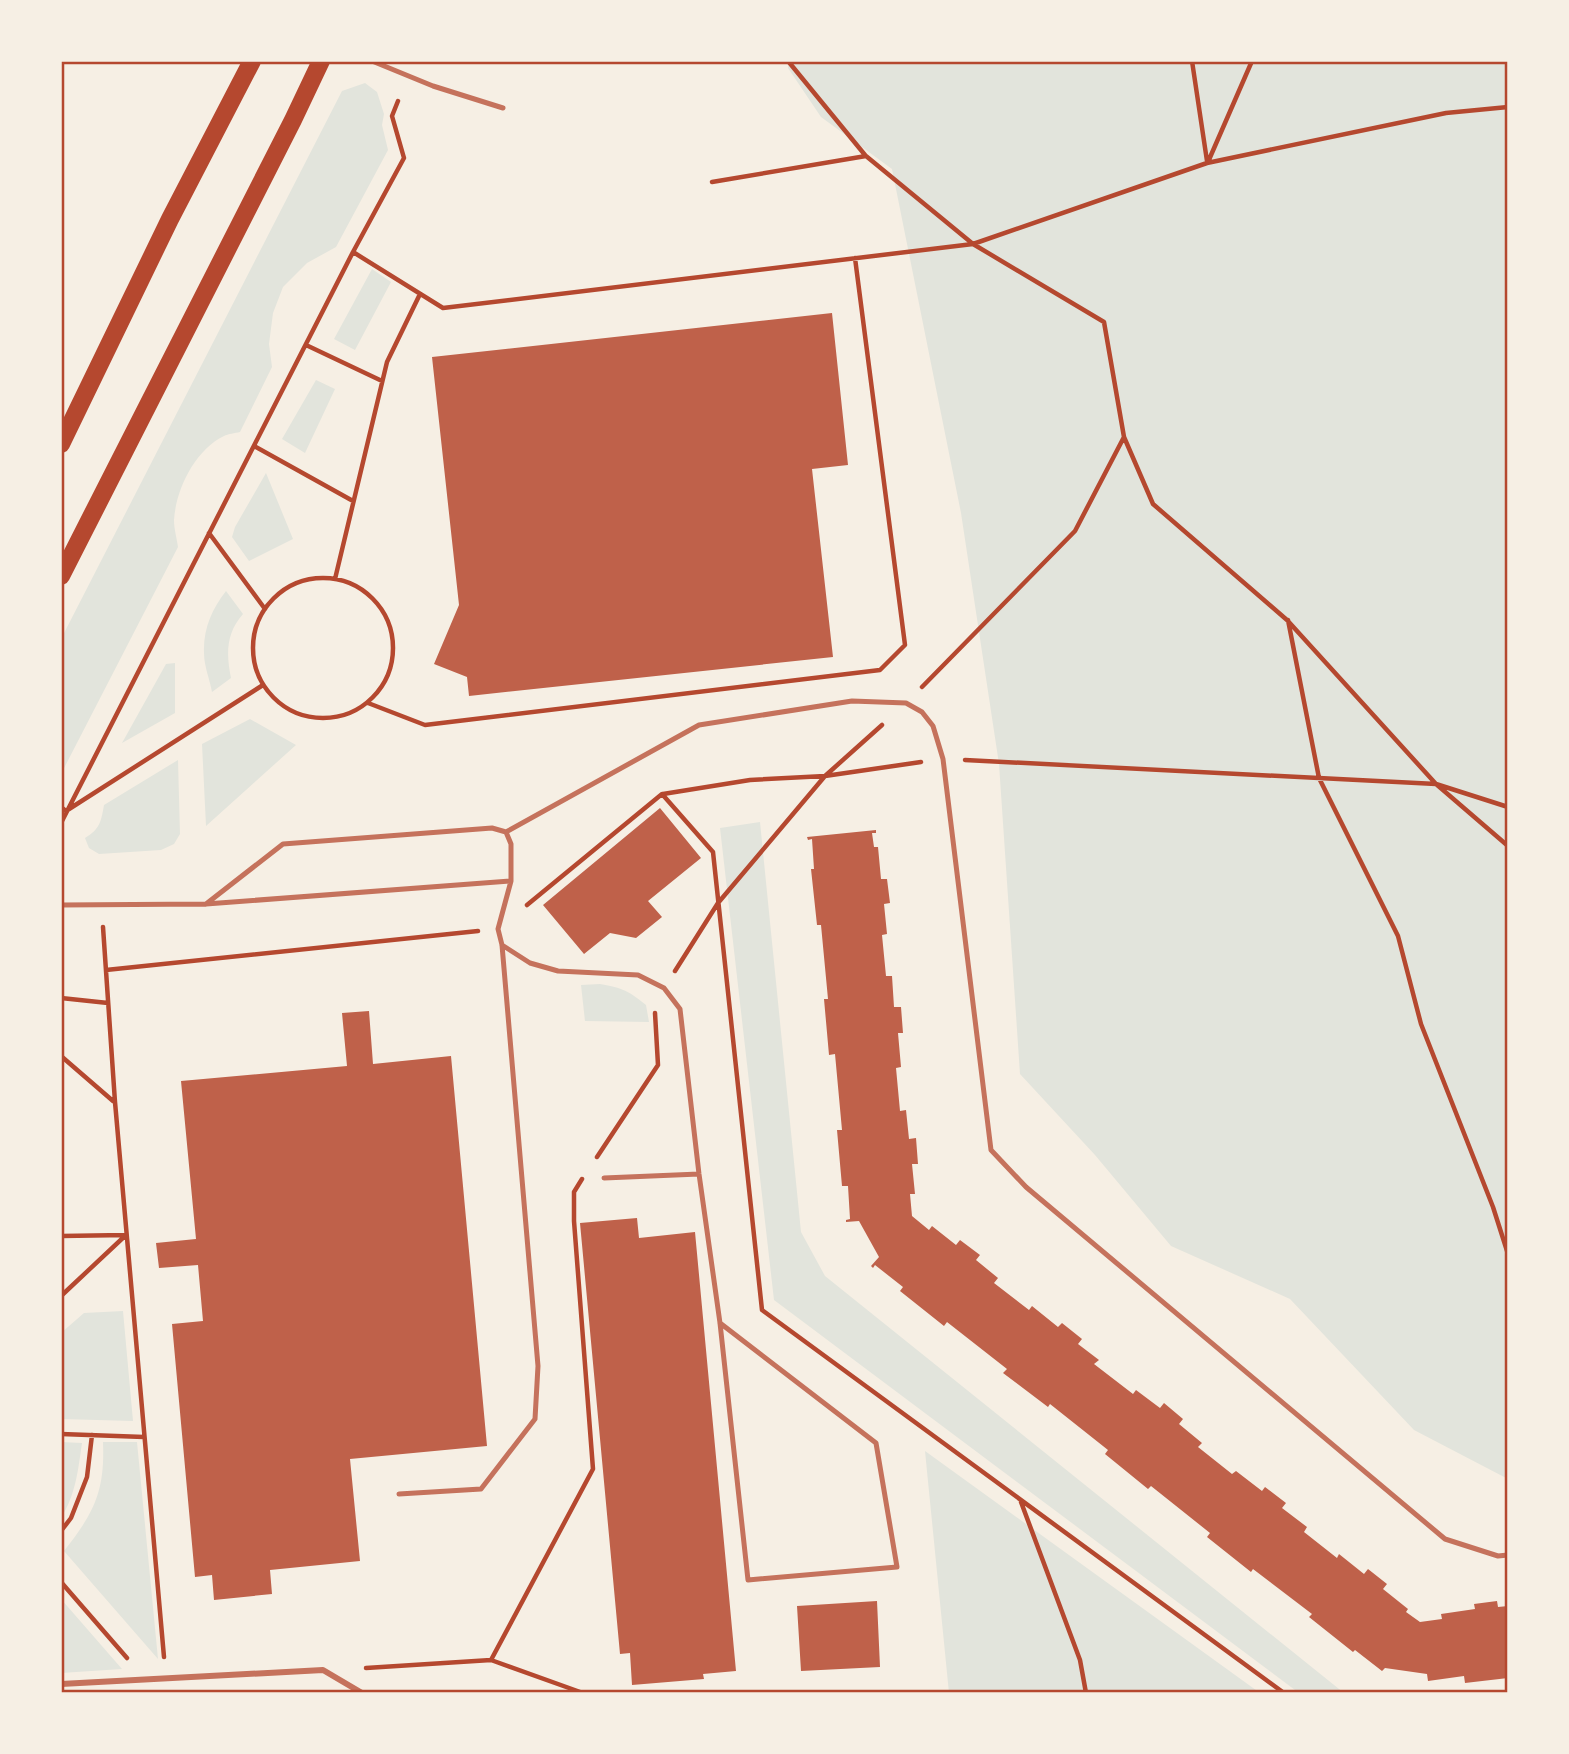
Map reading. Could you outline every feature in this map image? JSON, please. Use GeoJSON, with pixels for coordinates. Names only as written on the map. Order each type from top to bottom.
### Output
{"type":"FeatureCollection","features":[{"type":"Feature","properties":{"kind":"main road"},"geometry":{"type":"LineString","coordinates":[[61,444],[170,219],[251,61]]}},
{"type":"Feature","properties":{"kind":"main road"},"geometry":{"type":"LineString","coordinates":[[61,576],[321,61]]}},
{"type":"Feature","properties":{"kind":"street"},"geometry":{"type":"LineString","coordinates":[[61,1684],[323,1670],[362,1693]]}},
{"type":"Feature","properties":{"kind":"lane"},"geometry":{"type":"LineString","coordinates":[[372,61],[433,86],[503,108]]}},
{"type":"Feature","properties":{"kind":"lane"},"geometry":{"type":"LineString","coordinates":[[206,904],[283,844],[492,828],[506,832],[699,725],[852,701],[906,703],[922,712],[933,726],[943,759],[991,1150],[1026,1187],[1445,1539],[1498,1556],[1508,1555]]}},
{"type":"Feature","properties":{"kind":"lane"},"geometry":{"type":"LineString","coordinates":[[399,1494],[481,1489],[535,1419],[538,1366],[499,929],[511,881],[511,844],[506,832]]}},
{"type":"Feature","properties":{"kind":"lane"},"geometry":{"type":"LineString","coordinates":[[61,905],[206,904],[511,881]]}},
{"type":"Feature","properties":{"kind":"lane"},"geometry":{"type":"LineString","coordinates":[[502,945],[530,963],[558,971],[638,975],[664,988],[680,1009],[720,1323],[748,1580],[897,1567],[876,1443],[720,1323]]}},
{"type":"Feature","properties":{"kind":"lane"},"geometry":{"type":"LineString","coordinates":[[604,1178],[699,1174]]}},
{"type":"Feature","properties":{"kind":"path"},"geometry":{"type":"LineString","coordinates":[[788,61],[866,156],[973,244],[1104,322],[1124,437],[1153,504],[1287,620],[1436,784],[1508,846]]}},
{"type":"Feature","properties":{"kind":"path"},"geometry":{"type":"LineString","coordinates":[[1192,61],[1207,163]]}},
{"type":"Feature","properties":{"kind":"path"},"geometry":{"type":"LineString","coordinates":[[1207,163],[1252,61]]}},
{"type":"Feature","properties":{"kind":"path"},"geometry":{"type":"LineString","coordinates":[[61,823],[64,809],[404,158],[392,116],[398,100]]}},
{"type":"Feature","properties":{"kind":"path"},"geometry":{"type":"LineString","coordinates":[[354,252],[443,308],[973,244],[1207,163],[1446,113],[1508,107]]}},
{"type":"Feature","properties":{"kind":"path"},"geometry":{"type":"LineString","coordinates":[[712,182],[866,156]]}},
{"type":"Feature","properties":{"kind":"path"},"geometry":{"type":"LineString","coordinates":[[368,703],[425,725],[880,670],[905,645],[855,258]]}},
{"type":"Feature","properties":{"kind":"path"},"geometry":{"type":"LineString","coordinates":[[335,579],[387,362],[420,294]]}},
{"type":"Feature","properties":{"kind":"path"},"geometry":{"type":"LineString","coordinates":[[306,345],[382,382]]}},
{"type":"Feature","properties":{"kind":"path"},"geometry":{"type":"LineString","coordinates":[[906,703],[1074,531],[1124,437]]}},
{"type":"Feature","properties":{"kind":"path"},"geometry":{"type":"LineString","coordinates":[[254,446],[353,502]]}},
{"type":"Feature","properties":{"kind":"path"},"geometry":{"type":"LineString","coordinates":[[209,533],[265,609]]}},
{"type":"Feature","properties":{"kind":"path"},"geometry":{"type":"LineString","coordinates":[[314,578],[335,579],[354,585],[370,596],[383,612],[391,630],[393,650],[390,670],[381,688],[368,703],[351,713],[331,718],[311,718],[292,712],[276,701],[263,685],[255,667],[252,647],[256,627],[265,609],[278,594],[295,583],[314,578]]}},
{"type":"Feature","properties":{"kind":"path"},"geometry":{"type":"LineString","coordinates":[[1287,620],[1319,778],[1398,936],[1421,1024],[1493,1207],[1508,1254]]}},
{"type":"Feature","properties":{"kind":"path"},"geometry":{"type":"LineString","coordinates":[[64,809],[263,685]]}},
{"type":"Feature","properties":{"kind":"path"},"geometry":{"type":"LineString","coordinates":[[106,970],[499,929],[662,794],[750,780],[825,776],[943,759],[1436,784],[1508,807]]}},
{"type":"Feature","properties":{"kind":"path"},"geometry":{"type":"LineString","coordinates":[[662,794],[713,852],[762,1310],[1284,1693]]}},
{"type":"Feature","properties":{"kind":"path"},"geometry":{"type":"LineString","coordinates":[[101,904],[115,1102],[166,1679]]}},
{"type":"Feature","properties":{"kind":"path"},"geometry":{"type":"LineString","coordinates":[[61,998],[108,1003]]}},
{"type":"Feature","properties":{"kind":"path"},"geometry":{"type":"LineString","coordinates":[[61,1056],[115,1102]]}},
{"type":"Feature","properties":{"kind":"path"},"geometry":{"type":"LineString","coordinates":[[61,1236],[127,1235]]}},
{"type":"Feature","properties":{"kind":"path"},"geometry":{"type":"LineString","coordinates":[[61,1296],[127,1235]]}},
{"type":"Feature","properties":{"kind":"path"},"geometry":{"type":"LineString","coordinates":[[61,1434],[145,1437]]}},
{"type":"Feature","properties":{"kind":"path"},"geometry":{"type":"LineString","coordinates":[[61,1531],[71,1518],[87,1477],[92,1435]]}},
{"type":"Feature","properties":{"kind":"path"},"geometry":{"type":"LineString","coordinates":[[1021,1499],[1080,1660],[1086,1693]]}},
{"type":"Feature","properties":{"kind":"path"},"geometry":{"type":"LineString","coordinates":[[61,1582],[146,1680]]}},
{"type":"Feature","properties":{"kind":"path"},"geometry":{"type":"LineString","coordinates":[[323,1670],[491,1660],[583,1693]]}},
{"type":"Feature","properties":{"kind":"shaded area"},"geometry":{"type":"Polygon","coordinates":[[[789,61],[1508,61],[1508,1479],[1414,1430],[1290,1299],[1171,1246],[1095,1155],[1020,1074],[999,764],[961,513],[892,169],[821,117],[788,68],[789,61]]]}},
{"type":"Feature","properties":{"kind":"shaded area"},"geometry":{"type":"Polygon","coordinates":[[[365,83],[377,92],[384,114],[382,125],[388,150],[336,247],[307,263],[283,287],[273,313],[269,344],[272,367],[240,432],[226,435],[214,442],[196,461],[183,483],[174,523],[178,547],[61,774],[61,639],[342,91],[365,83]]]}},
{"type":"Feature","properties":{"kind":"shaded area"},"geometry":{"type":"Polygon","coordinates":[[[372,269],[391,282],[355,350],[334,339],[372,269]]]}},
{"type":"Feature","properties":{"kind":"shaded area"},"geometry":{"type":"Polygon","coordinates":[[[316,380],[335,389],[305,453],[282,439],[316,380]]]}},
{"type":"Feature","properties":{"kind":"shaded area"},"geometry":{"type":"Polygon","coordinates":[[[266,473],[293,539],[249,561],[232,537],[266,473]]]}},
{"type":"Feature","properties":{"kind":"shaded area"},"geometry":{"type":"Polygon","coordinates":[[[226,591],[243,614],[230,636],[228,661],[231,678],[212,692],[204,658],[205,636],[213,612],[226,591]]]}},
{"type":"Feature","properties":{"kind":"shaded area"},"geometry":{"type":"Polygon","coordinates":[[[175,663],[175,713],[122,743],[166,664],[175,663]]]}},
{"type":"Feature","properties":{"kind":"shaded area"},"geometry":{"type":"Polygon","coordinates":[[[250,719],[296,745],[206,826],[202,744],[250,719]]]}},
{"type":"Feature","properties":{"kind":"shaded area"},"geometry":{"type":"Polygon","coordinates":[[[178,760],[180,834],[174,844],[161,850],[99,854],[89,848],[85,838],[99,824],[104,805],[178,760]]]}},
{"type":"Feature","properties":{"kind":"shaded area"},"geometry":{"type":"Polygon","coordinates":[[[760,822],[801,1232],[825,1276],[1344,1693],[1299,1693],[774,1300],[720,828],[760,822]]]}},
{"type":"Feature","properties":{"kind":"shaded area"},"geometry":{"type":"Polygon","coordinates":[[[600,984],[625,991],[640,1000],[646,1005],[649,1022],[585,1021],[581,985],[600,984]]]}},
{"type":"Feature","properties":{"kind":"shaded area"},"geometry":{"type":"Polygon","coordinates":[[[123,1311],[133,1421],[61,1419],[61,1333],[84,1313],[123,1311]]]}},
{"type":"Feature","properties":{"kind":"shaded area"},"geometry":{"type":"Polygon","coordinates":[[[61,1442],[82,1443],[73,1491],[61,1518],[61,1442]]]}},
{"type":"Feature","properties":{"kind":"shaded area"},"geometry":{"type":"Polygon","coordinates":[[[103,1442],[137,1442],[158,1659],[64,1551],[96,1501],[102,1475],[103,1442]]]}},
{"type":"Feature","properties":{"kind":"shaded area"},"geometry":{"type":"Polygon","coordinates":[[[925,1451],[1260,1693],[949,1693],[925,1451]]]}},
{"type":"Feature","properties":{"kind":"shaded area"},"geometry":{"type":"Polygon","coordinates":[[[61,1599],[122,1669],[61,1673],[61,1599]]]}},
{"type":"Feature","properties":{"kind":"building"},"geometry":{"type":"Polygon","coordinates":[[[832,313],[848,465],[812,469],[833,657],[469,696],[467,677],[434,664],[459,605],[432,357],[832,313]]]}},
{"type":"Feature","properties":{"kind":"building"},"geometry":{"type":"Polygon","coordinates":[[[660,808],[701,858],[648,901],[662,917],[636,938],[610,933],[584,954],[543,905],[660,808]]]}},
{"type":"Feature","properties":{"kind":"building"},"geometry":{"type":"Polygon","coordinates":[[[876,830],[876,833],[872,833],[874,847],[878,847],[881,879],[887,879],[890,903],[884,904],[887,934],[882,935],[886,976],[892,976],[894,1007],[901,1007],[903,1033],[898,1033],[901,1067],[896,1068],[900,1111],[906,1110],[909,1139],[916,1138],[918,1164],[912,1164],[915,1194],[910,1194],[912,1216],[929,1230],[932,1226],[956,1245],[960,1240],[980,1255],[976,1260],[998,1278],[994,1283],[1029,1310],[1032,1306],[1058,1327],[1062,1323],[1082,1339],[1078,1344],[1099,1360],[1094,1364],[1133,1394],[1136,1390],[1160,1408],[1164,1403],[1183,1419],[1179,1424],[1202,1443],[1198,1447],[1232,1474],[1236,1471],[1262,1491],[1265,1487],[1286,1503],[1282,1508],[1307,1527],[1304,1532],[1337,1558],[1339,1554],[1364,1574],[1368,1569],[1387,1584],[1383,1589],[1420,1622],[1442,1619],[1441,1614],[1475,1609],[1474,1604],[1497,1601],[1498,1607],[1508,1606],[1508,1678],[1465,1683],[1464,1676],[1428,1681],[1427,1674],[1385,1668],[1382,1671],[1355,1650],[1353,1652],[1309,1617],[1312,1614],[1253,1569],[1251,1572],[1207,1537],[1210,1533],[1151,1486],[1148,1489],[1105,1454],[1108,1450],[1050,1404],[1048,1407],[1003,1373],[1007,1369],[947,1322],[944,1326],[900,1291],[903,1287],[875,1265],[873,1268],[871,1266],[879,1257],[859,1221],[846,1222],[850,1219],[848,1186],[842,1186],[837,1130],[842,1130],[835,1054],[829,1055],[824,999],[828,999],[821,925],[817,925],[811,869],[814,869],[812,839],[808,840],[807,837],[876,830]]]}},
{"type":"Feature","properties":{"kind":"building"},"geometry":{"type":"Polygon","coordinates":[[[369,1011],[373,1064],[451,1056],[487,1446],[350,1459],[360,1561],[270,1570],[272,1594],[214,1600],[212,1575],[195,1577],[172,1324],[203,1321],[198,1265],[159,1268],[156,1243],[196,1239],[181,1081],[347,1066],[342,1013],[369,1011]]]}},
{"type":"Feature","properties":{"kind":"building"},"geometry":{"type":"Polygon","coordinates":[[[637,1218],[639,1238],[695,1232],[736,1671],[703,1674],[704,1679],[632,1685],[630,1653],[620,1654],[580,1223],[637,1218]]]}},
{"type":"Feature","properties":{"kind":"building"},"geometry":{"type":"Polygon","coordinates":[[[877,1601],[880,1667],[801,1671],[797,1606],[877,1601]]]}}]}
